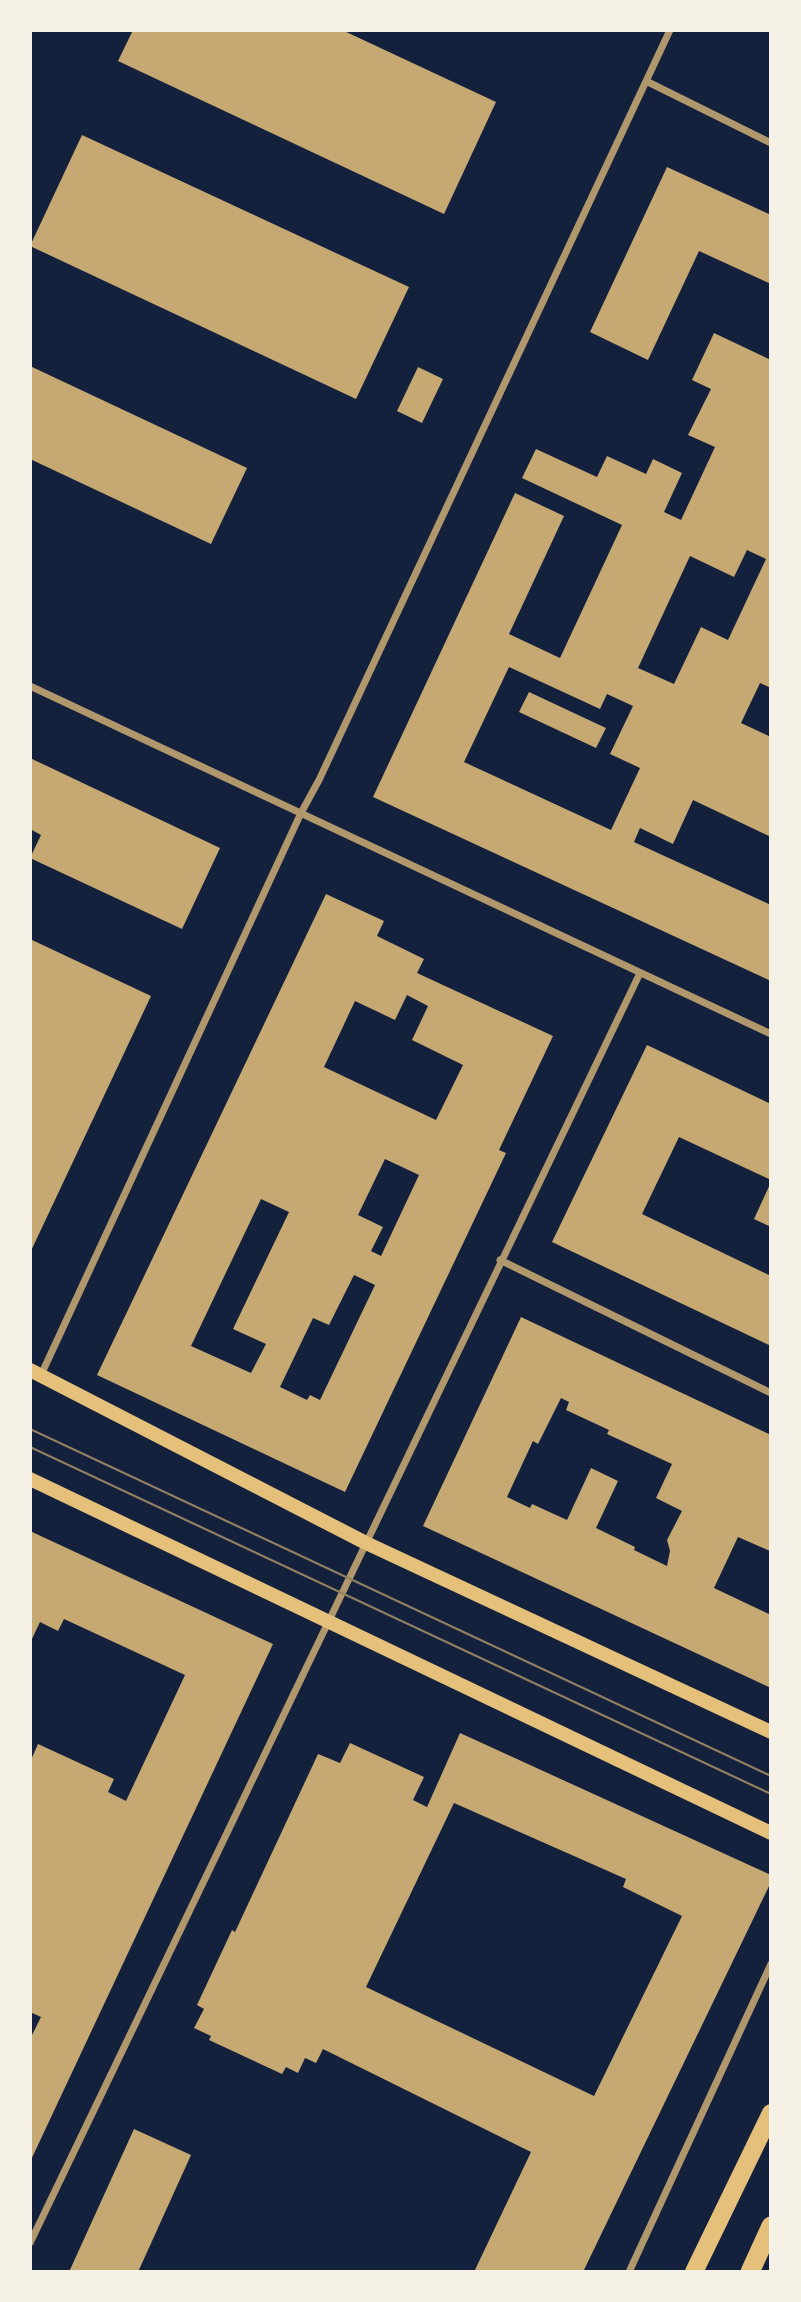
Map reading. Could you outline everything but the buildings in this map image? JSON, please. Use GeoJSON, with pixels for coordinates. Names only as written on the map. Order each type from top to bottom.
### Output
{"type":"FeatureCollection","features":[{"type":"Feature","properties":{"kind":"highway"},"geometry":{"type":"LineString","coordinates":[[750,2272],[771,2226]]}},
{"type":"Feature","properties":{"kind":"main road"},"geometry":{"type":"LineString","coordinates":[[35,1373],[366,1543],[771,1732]]}},
{"type":"Feature","properties":{"kind":"main road"},"geometry":{"type":"LineString","coordinates":[[30,1479],[771,1833]]}},
{"type":"Feature","properties":{"kind":"main road"},"geometry":{"type":"LineString","coordinates":[[694,2272],[771,2113]]}},
{"type":"Feature","properties":{"kind":"street"},"geometry":{"type":"LineString","coordinates":[[35,1373],[319,780],[670,30]]}},
{"type":"Feature","properties":{"kind":"street"},"geometry":{"type":"LineString","coordinates":[[646,80],[771,143]]}},
{"type":"Feature","properties":{"kind":"street"},"geometry":{"type":"LineString","coordinates":[[30,686],[771,1034]]}},
{"type":"Feature","properties":{"kind":"street"},"geometry":{"type":"LineString","coordinates":[[30,2243],[640,973]]}},
{"type":"Feature","properties":{"kind":"street"},"geometry":{"type":"LineString","coordinates":[[500,1260],[771,1393]]}},
{"type":"Feature","properties":{"kind":"street"},"geometry":{"type":"LineString","coordinates":[[629,2272],[771,1964]]}},
{"type":"Feature","properties":{"kind":"tram line"},"geometry":{"type":"LineString","coordinates":[[30,1429],[771,1776]]}},
{"type":"Feature","properties":{"kind":"tram line"},"geometry":{"type":"LineString","coordinates":[[30,1447],[771,1794]]}}]}
